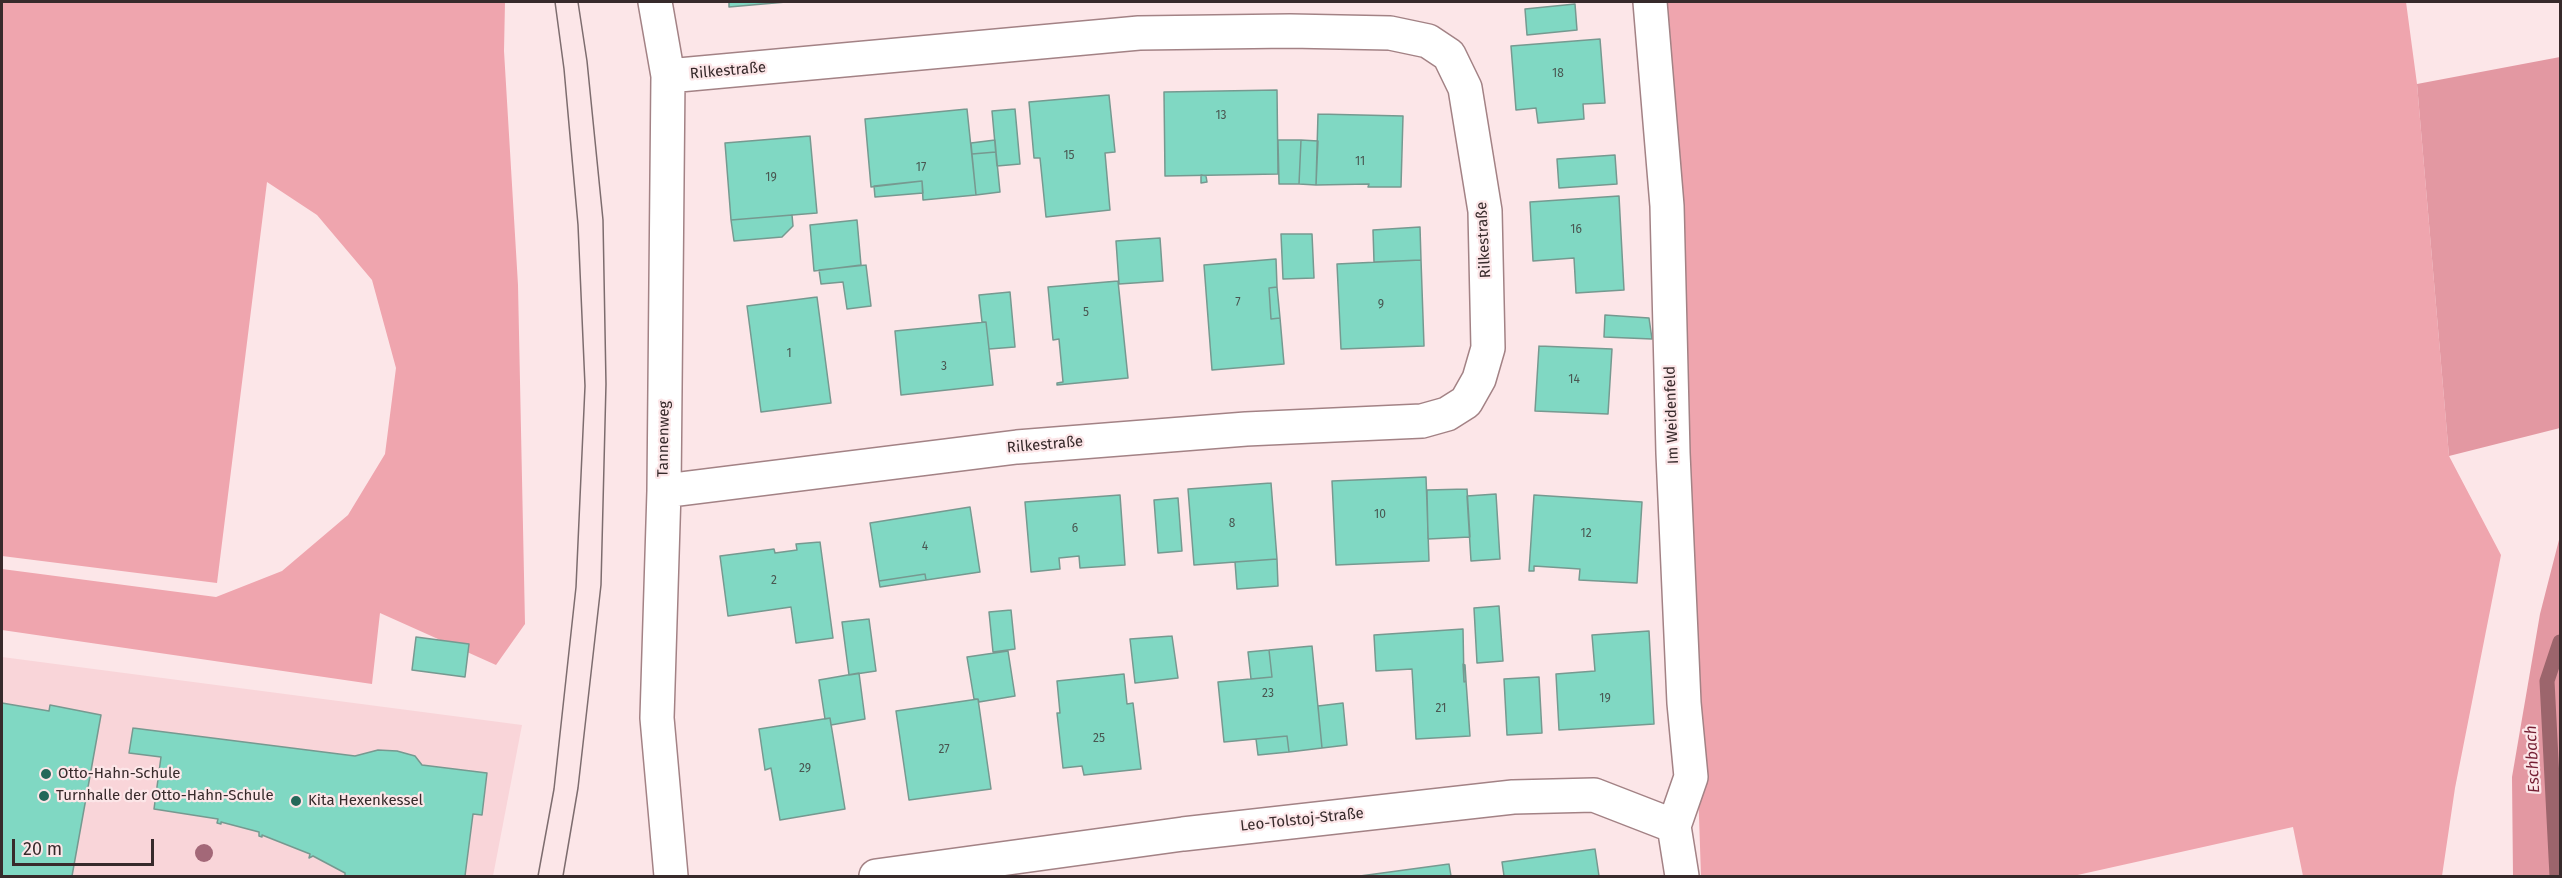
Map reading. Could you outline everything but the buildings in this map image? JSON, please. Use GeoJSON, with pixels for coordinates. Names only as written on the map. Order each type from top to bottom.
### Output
{"type":"FeatureCollection","features":[{"type":"Feature","properties":{"kind":"street","name":"Tannenweg"},"geometry":{"type":"LineString","coordinates":[[655,2],[668,76],[664,491],[657,718],[671,876]]}},
{"type":"Feature","properties":{"kind":"street","name":"Im Weidenfeld"},"geometry":{"type":"LineString","coordinates":[[1650,2],[1667,206],[1676,513],[1684,703],[1691,777],[1674,826]]}},
{"type":"Feature","properties":{"kind":"street","name":"Rilkestraße"},"geometry":{"type":"LineString","coordinates":[[664,491],[1017,447],[1246,429],[1422,421],[1448,414],[1466,402],[1479,379],[1488,348],[1485,211],[1465,88],[1449,55],[1428,41],[1389,33],[1290,31],[1139,33],[668,76]]}},
{"type":"Feature","properties":{"kind":"street","name":"Leo-Tolstoj-Straße"},"geometry":{"type":"LineString","coordinates":[[876,876],[1183,834],[1513,797],[1594,795],[1674,826]]}},
{"type":"Feature","properties":{"kind":"street"},"geometry":{"type":"LineString","coordinates":[[1674,826],[1682,876]]}},
{"type":"Feature","properties":{"kind":"shaded area"},"geometry":{"type":"Polygon","coordinates":[[[2,2],[505,2],[504,51],[518,285],[525,624],[496,665],[380,613],[372,684],[2,630],[2,569],[216,597],[282,571],[348,515],[385,454],[396,368],[372,280],[317,215],[267,182],[217,583],[2,556],[2,2]]]}},
{"type":"Feature","properties":{"kind":"shaded area"},"geometry":{"type":"Polygon","coordinates":[[[1662,2],[2406,2],[2417,84],[2449,456],[2501,555],[2455,788],[2442,876],[2303,876],[2293,827],[2073,876],[1701,876],[1677,171],[1662,2]]]}},
{"type":"Feature","properties":{"kind":"shaded area"},"geometry":{"type":"Polygon","coordinates":[[[2560,57],[2560,428],[2449,456],[2417,84],[2560,57]]]}},
{"type":"Feature","properties":{"kind":"shaded area"},"geometry":{"type":"Polygon","coordinates":[[[2560,536],[2560,876],[2513,876],[2512,777],[2540,614],[2560,536]]]}},
{"type":"Feature","properties":{"kind":"shaded area","name":"Kita Hexenkessel"},"geometry":{"type":"Polygon","coordinates":[[[2,657],[522,725],[493,876],[2,876],[2,657]]]}},
{"type":"Feature","properties":{"kind":"waterway","name":"Eschbach"},"geometry":{"type":"LineString","coordinates":[[2557,876],[2547,681],[2560,642]]}},
{"type":"Feature","properties":{"kind":"tram line"},"geometry":{"type":"LineString","coordinates":[[538,876],[554,789],[576,587],[585,386],[578,225],[564,69],[555,2]]}},
{"type":"Feature","properties":{"kind":"tram line"},"geometry":{"type":"LineString","coordinates":[[563,876],[578,788],[601,585],[606,384],[603,220],[587,61],[578,2]]}},
{"type":"Feature","properties":{"kind":"place","name":"Otto-Hahn-Schule"},"geometry":{"type":"Point","coordinates":[46,774]}},
{"type":"Feature","properties":{"kind":"place","name":"Turnhalle der Otto-Hahn-Schule"},"geometry":{"type":"Point","coordinates":[44,796]}},
{"type":"Feature","properties":{"kind":"place","name":"Kita Hexenkessel"},"geometry":{"type":"Point","coordinates":[296,801]}}]}
